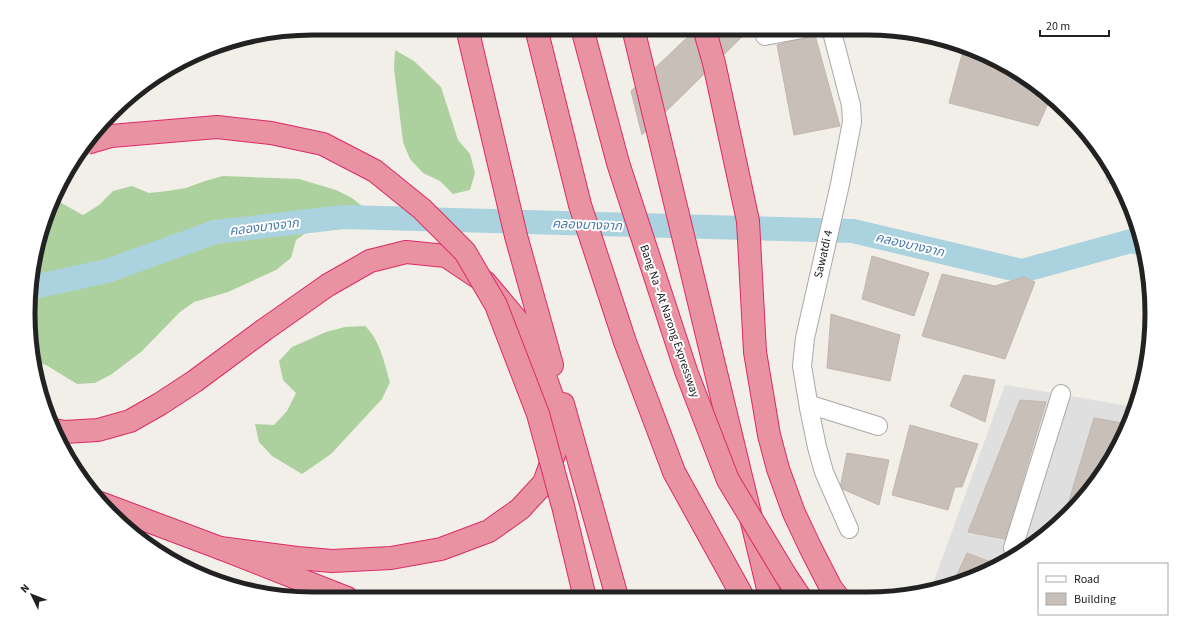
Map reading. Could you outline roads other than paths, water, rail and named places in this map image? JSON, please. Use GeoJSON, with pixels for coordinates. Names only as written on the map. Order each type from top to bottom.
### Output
{"type":"FeatureCollection","features":[{"type":"Feature","properties":{"kind":"highway"},"geometry":{"type":"LineString","coordinates":[[469,35],[516,236],[616,592]]}},
{"type":"Feature","properties":{"kind":"highway"},"geometry":{"type":"LineString","coordinates":[[538,35],[580,205],[625,342],[674,472],[740,592]]}},
{"type":"Feature","properties":{"kind":"highway","name":"Bang Na - At Narong Expressway"},"geometry":{"type":"LineString","coordinates":[[584,35],[618,163],[686,371],[728,480],[797,592]]}},
{"type":"Feature","properties":{"kind":"highway"},"geometry":{"type":"LineString","coordinates":[[635,35],[769,592]]}},
{"type":"Feature","properties":{"kind":"highway"},"geometry":{"type":"LineString","coordinates":[[706,35],[714,63],[748,221],[755,352],[769,435],[778,469],[794,513],[834,592]]}},
{"type":"Feature","properties":{"kind":"highway"},"geometry":{"type":"LineString","coordinates":[[95,141],[111,136],[217,127],[271,134],[323,144],[375,171],[422,209],[465,252],[496,305],[538,414],[563,506],[584,592]]}},
{"type":"Feature","properties":{"kind":"highway"},"geometry":{"type":"LineString","coordinates":[[61,431],[98,430],[130,421],[189,385],[328,285],[370,261],[406,252],[446,256],[485,282],[522,326],[542,368],[557,410],[556,449],[544,483],[520,509],[488,531],[441,550],[391,558],[332,561],[220,548]]}},
{"type":"Feature","properties":{"kind":"highway"},"geometry":{"type":"LineString","coordinates":[[116,509],[332,592]]}},
{"type":"Feature","properties":{"kind":"street"},"geometry":{"type":"LineString","coordinates":[[765,36],[770,35]]}},
{"type":"Feature","properties":{"kind":"street","name":"Sawatdi 4"},"geometry":{"type":"LineString","coordinates":[[833,35],[852,113],[852,122],[840,184],[805,338],[802,366],[817,447],[824,472],[849,529]]}},
{"type":"Feature","properties":{"kind":"street"},"geometry":{"type":"LineString","coordinates":[[1018,547],[1061,394]]}},
{"type":"Feature","properties":{"kind":"street"},"geometry":{"type":"LineString","coordinates":[[809,408],[811,405],[878,426]]}},
{"type":"Feature","properties":{"kind":"waterway","name":"คลองบางจาก"},"geometry":{"type":"LineString","coordinates":[[36,286],[107,271],[215,232],[344,217],[853,231],[1022,271],[1131,241],[1136,242]]}}]}
